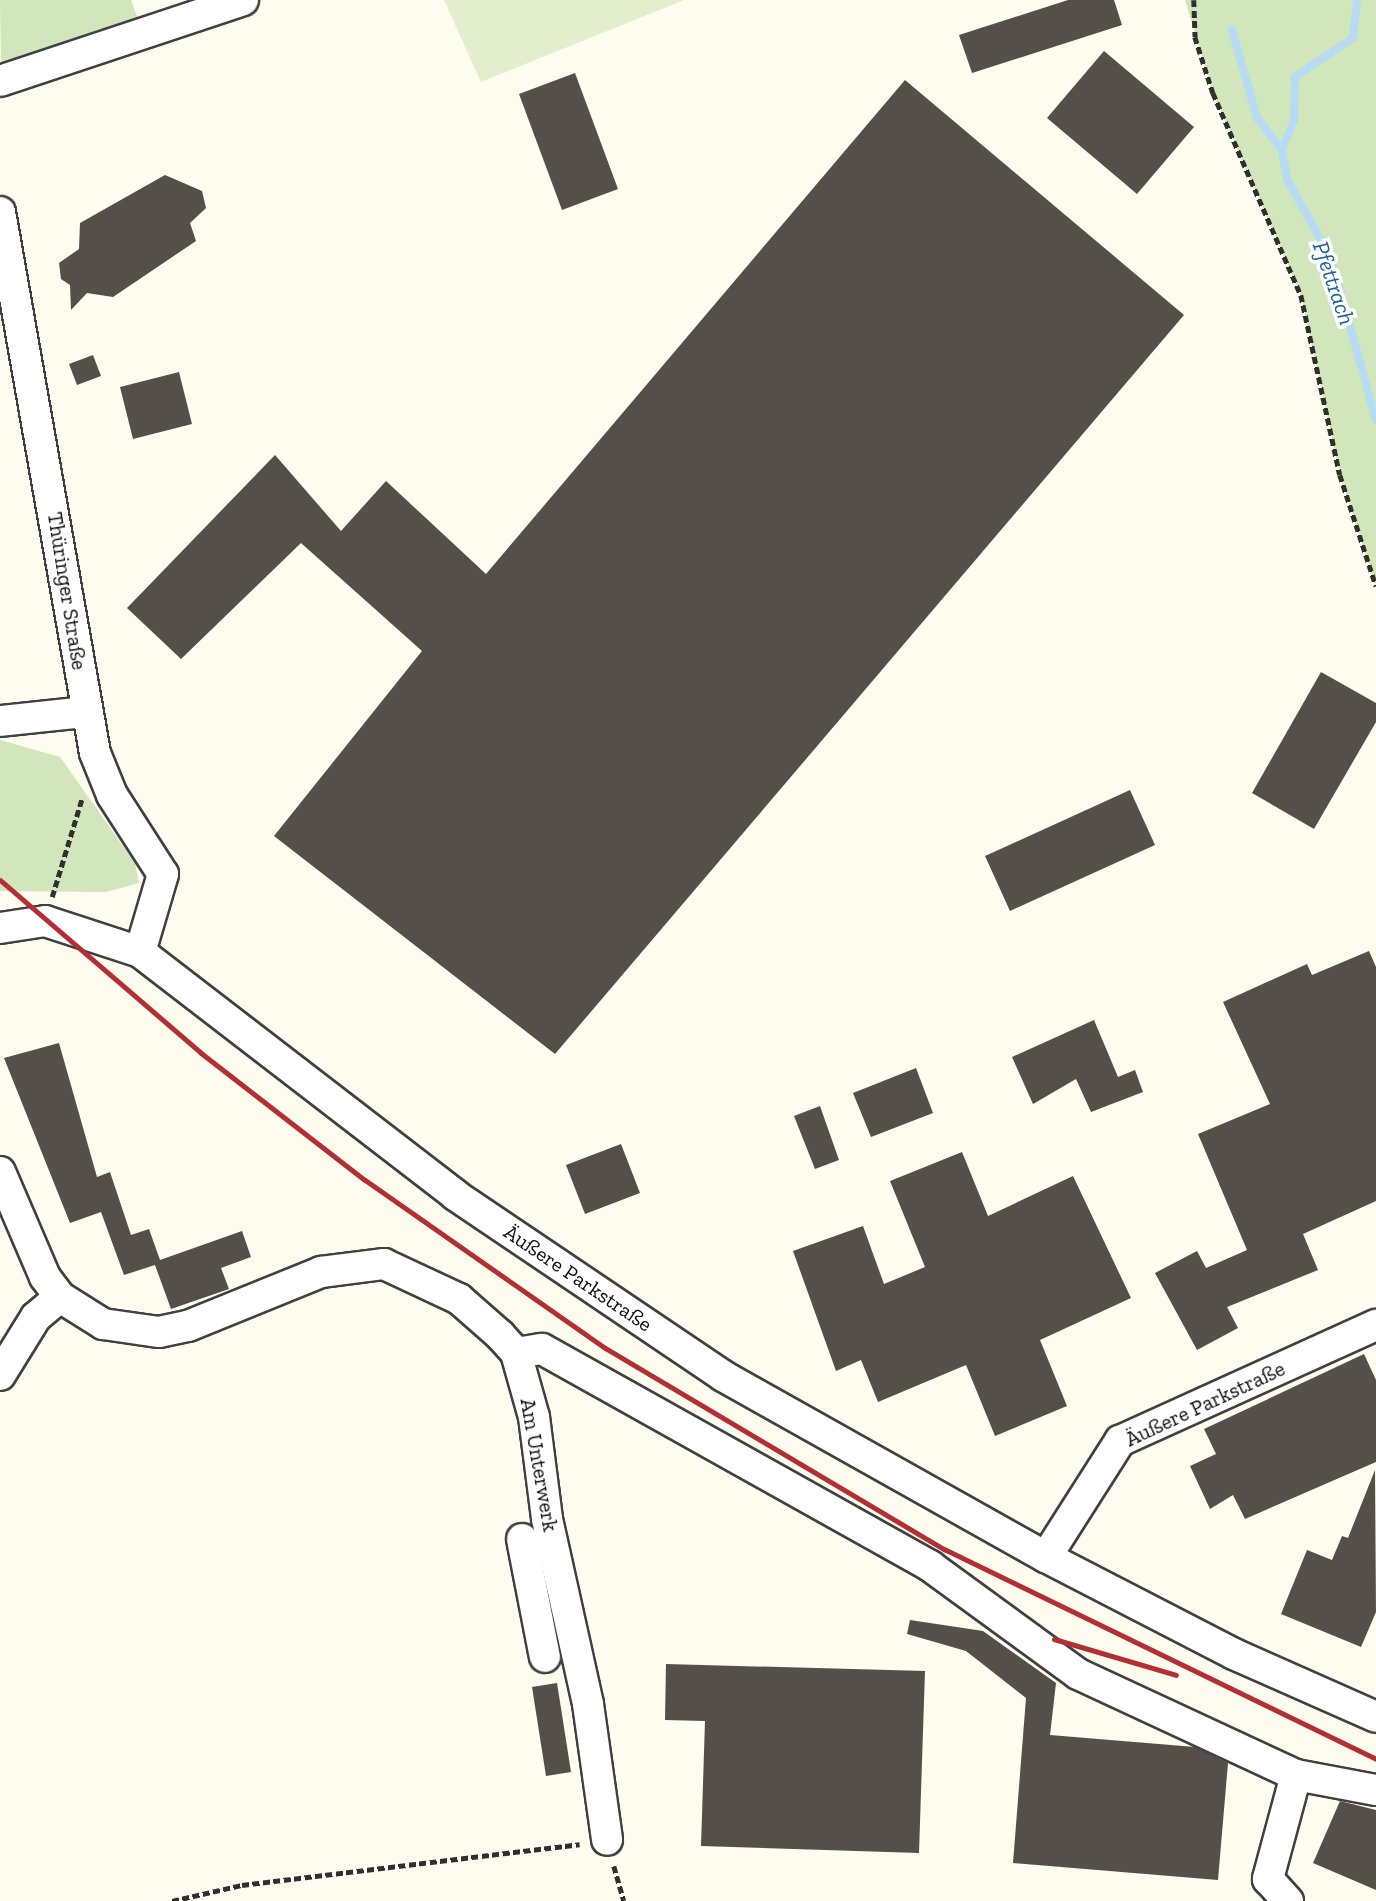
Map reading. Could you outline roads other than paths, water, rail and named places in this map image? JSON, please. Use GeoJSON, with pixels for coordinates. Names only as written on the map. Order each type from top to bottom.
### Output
{"type":"FeatureCollection","features":[{"type":"Feature","properties":{"kind":"street"},"geometry":{"type":"LineString","coordinates":[[0,81],[243,0]]}},
{"type":"Feature","properties":{"kind":"street","name":"Thüringer Straße"},"geometry":{"type":"LineString","coordinates":[[0,212],[95,753],[112,795],[163,874],[140,952]]}},
{"type":"Feature","properties":{"kind":"street"},"geometry":{"type":"LineString","coordinates":[[0,721],[86,712]]}},
{"type":"Feature","properties":{"kind":"street","name":"Äußere Parkstraße"},"geometry":{"type":"LineString","coordinates":[[0,928],[45,921],[140,952],[455,1195],[661,1335],[1046,1557],[1234,1654],[1376,1717]]}},
{"type":"Feature","properties":{"kind":"street"},"geometry":{"type":"LineString","coordinates":[[0,1172],[60,1297],[103,1324],[159,1332],[321,1272],[384,1264],[459,1299],[516,1353],[542,1349],[930,1566],[1078,1674],[1296,1775],[1376,1790]]}},
{"type":"Feature","properties":{"kind":"street"},"geometry":{"type":"LineString","coordinates":[[0,1375],[36,1317],[60,1297]]}},
{"type":"Feature","properties":{"kind":"street","name":"Äußere Parkstraße"},"geometry":{"type":"LineString","coordinates":[[1046,1557],[1120,1441],[1376,1325]]}},
{"type":"Feature","properties":{"kind":"street","name":"Am Unterwerk"},"geometry":{"type":"LineString","coordinates":[[516,1353],[578,1651],[607,1840]]}},
{"type":"Feature","properties":{"kind":"street"},"geometry":{"type":"LineString","coordinates":[[522,1539],[534,1662],[578,1651]]}},
{"type":"Feature","properties":{"kind":"street"},"geometry":{"type":"LineString","coordinates":[[1288,1901],[1268,1879],[1296,1775]]}},
{"type":"Feature","properties":{"kind":"waterway","name":"Pfettrach"},"geometry":{"type":"LineString","coordinates":[[1357,0],[1353,38],[1295,77],[1294,120],[1282,150],[1287,179],[1331,258],[1376,420]]}},
{"type":"Feature","properties":{"kind":"waterway","name":"Pfettrach"},"geometry":{"type":"LineString","coordinates":[[1232,30],[1257,118],[1282,150]]}},
{"type":"Feature","properties":{"kind":"railway"},"geometry":{"type":"LineString","coordinates":[[0,880],[201,1053],[365,1180],[605,1348],[944,1549],[1376,1759]]}},
{"type":"Feature","properties":{"kind":"railway"},"geometry":{"type":"LineString","coordinates":[[1054,1639],[1176,1675]]}}]}
